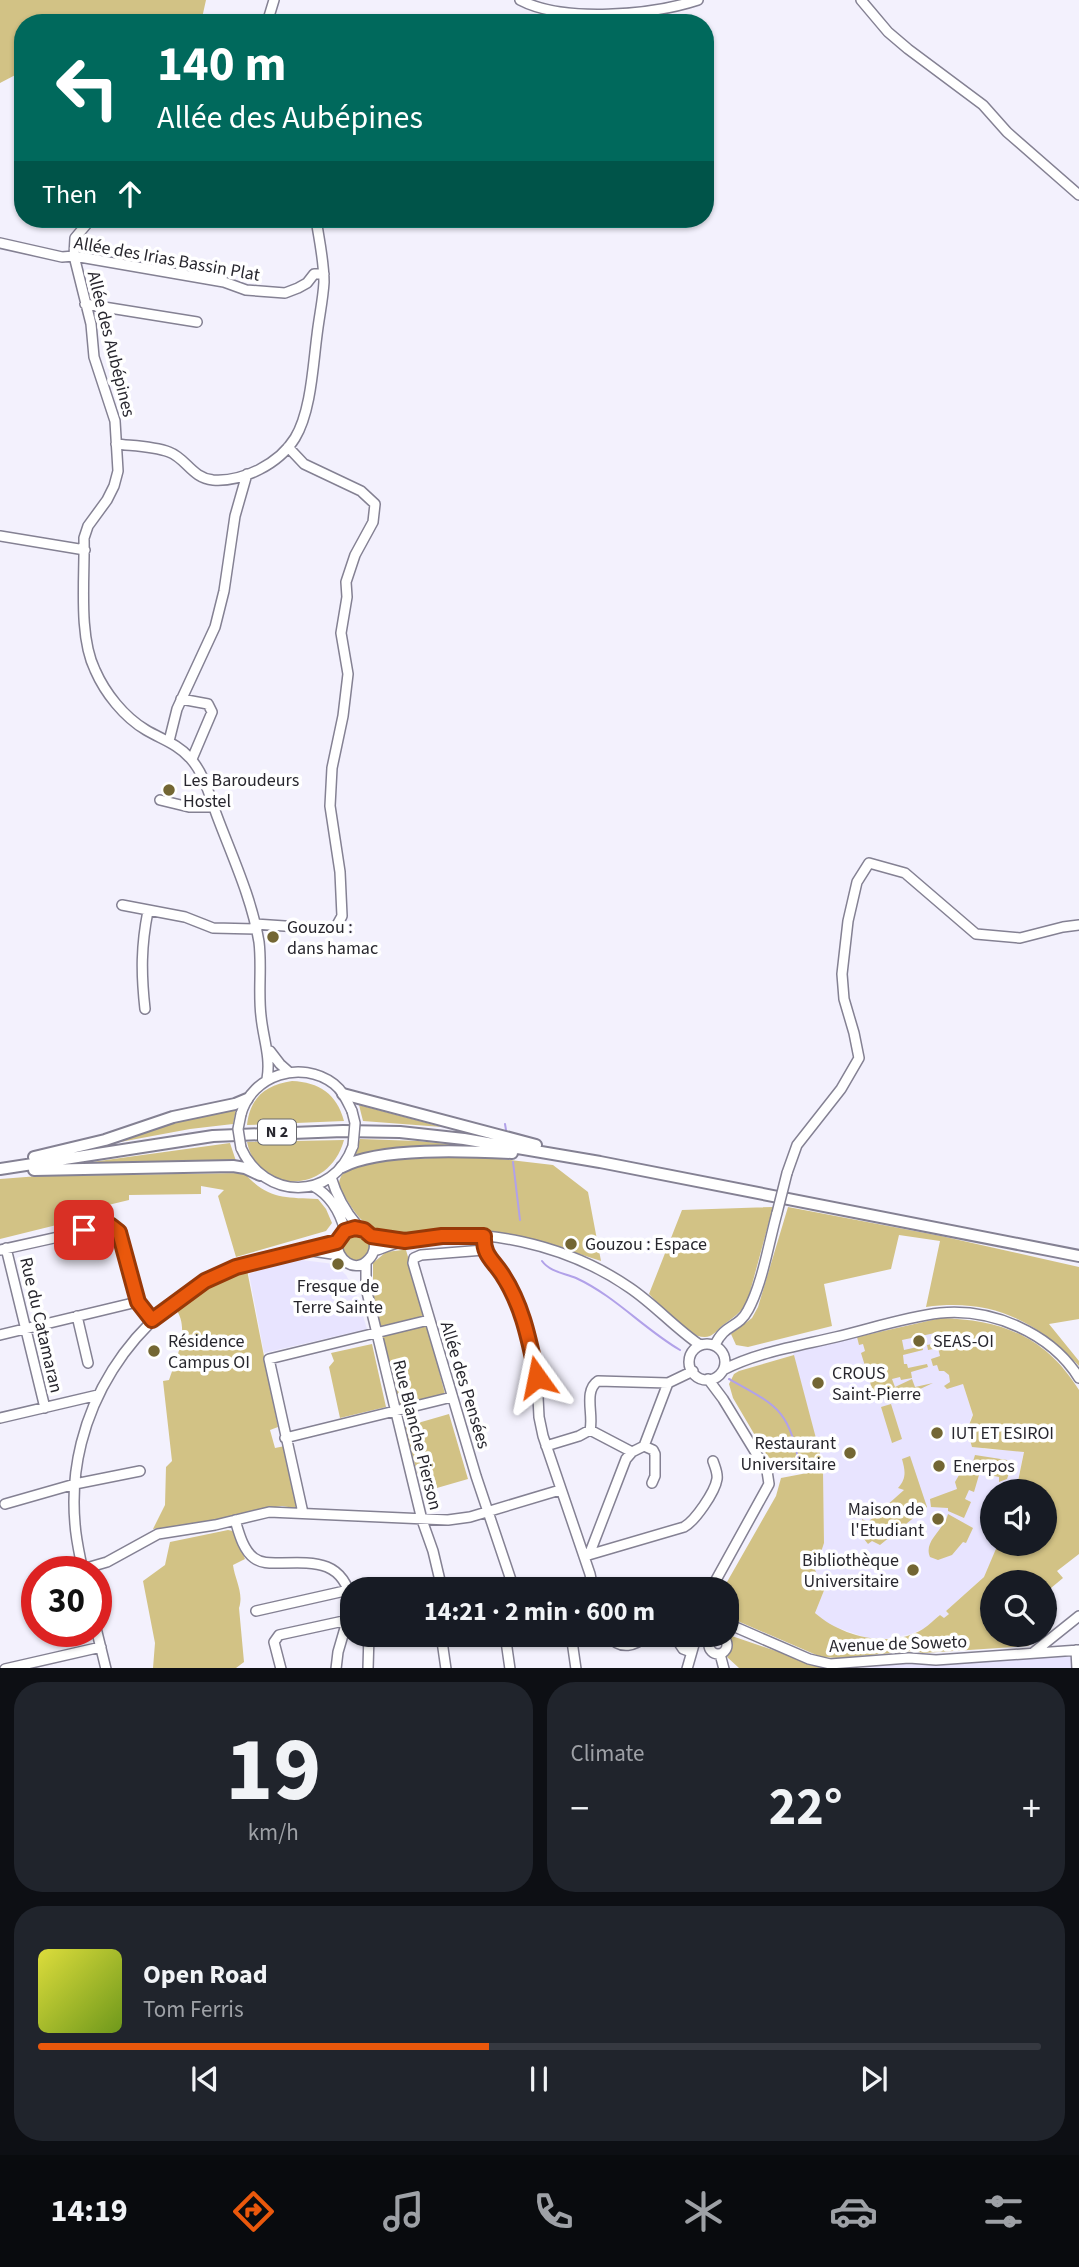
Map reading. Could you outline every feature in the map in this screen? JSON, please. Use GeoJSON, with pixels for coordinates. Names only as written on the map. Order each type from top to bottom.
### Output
{"type":"FeatureCollection","features":[{"type":"Feature","properties":{"kind":"main road"},"geometry":{"type":"LineString","coordinates":[[343,1094],[600,1162]]}},
{"type":"Feature","properties":{"kind":"main road"},"geometry":{"type":"LineString","coordinates":[[0,1169],[105,1140],[173,1117],[247,1099]]}},
{"type":"Feature","properties":{"kind":"main road","name":"N 2"},"geometry":{"type":"LineString","coordinates":[[0,1169],[213,1136],[304,1131],[400,1132],[464,1139],[600,1162],[1079,1257]]}},
{"type":"Feature","properties":{"kind":"main road"},"geometry":{"type":"LineString","coordinates":[[342,1167],[369,1157],[434,1152],[554,1155]]}},
{"type":"Feature","properties":{"kind":"main road"},"geometry":{"type":"LineString","coordinates":[[0,1169],[233,1166],[260,1175]]}},
{"type":"Feature","properties":{"kind":"main road","name":"N 2"},"geometry":{"type":"LineString","coordinates":[[1027,1246],[1079,1250]]}},
{"type":"Feature","properties":{"kind":"street"},"geometry":{"type":"LineString","coordinates":[[520,0],[542,10],[552,5],[587,14],[654,10],[677,7],[698,0]]}},
{"type":"Feature","properties":{"kind":"street"},"geometry":{"type":"LineString","coordinates":[[861,0],[888,32],[983,104],[1007,132],[1079,195]]}},
{"type":"Feature","properties":{"kind":"street","name":"Allée des Aubépines"},"geometry":{"type":"LineString","coordinates":[[83,228],[75,238],[74,256],[91,324],[94,357],[115,421],[118,471],[107,500],[88,526],[84,538],[85,622],[88,645],[94,668],[107,691],[129,719],[146,731],[169,741],[191,759],[201,776],[256,926],[260,946],[260,1014],[269,1060],[267,1079]]}},
{"type":"Feature","properties":{"kind":"street"},"geometry":{"type":"LineString","coordinates":[[116,444],[168,452],[186,464],[193,473],[211,480],[231,479],[247,474],[269,463],[288,447],[302,422],[309,392],[323,295],[324,274],[317,228]]}},
{"type":"Feature","properties":{"kind":"street","name":"Allée des Irias Bassin Plat"},"geometry":{"type":"LineString","coordinates":[[0,243],[62,257],[74,256],[224,282],[246,290],[285,293],[307,283],[314,274],[324,274]]}},
{"type":"Feature","properties":{"kind":"street"},"geometry":{"type":"LineString","coordinates":[[85,304],[197,322]]}},
{"type":"Feature","properties":{"kind":"street"},"geometry":{"type":"LineString","coordinates":[[122,905],[185,917],[213,928],[256,926],[329,929],[337,925],[342,916],[340,872],[330,806],[332,768],[343,716],[348,674],[341,633],[346,582],[355,555],[373,522],[375,504],[361,491],[304,464],[288,447]]}},
{"type":"Feature","properties":{"kind":"street"},"geometry":{"type":"LineString","coordinates":[[169,741],[181,699],[215,627],[224,591],[235,516],[247,474]]}},
{"type":"Feature","properties":{"kind":"street"},"geometry":{"type":"LineString","coordinates":[[0,537],[85,550]]}},
{"type":"Feature","properties":{"kind":"street"},"geometry":{"type":"LineString","coordinates":[[181,699],[212,707],[191,759]]}},
{"type":"Feature","properties":{"kind":"street"},"geometry":{"type":"LineString","coordinates":[[160,800],[188,807],[213,807]]}},
{"type":"Feature","properties":{"kind":"street"},"geometry":{"type":"LineString","coordinates":[[715,1345],[724,1330],[739,1322],[750,1307],[786,1173],[797,1145],[841,1089],[859,1058],[844,999],[842,974],[848,921],[857,882],[869,863],[905,873],[976,934],[1020,938],[1079,925]]}},
{"type":"Feature","properties":{"kind":"street"},"geometry":{"type":"LineString","coordinates":[[145,1009],[141,975],[142,941],[148,911]]}},
{"type":"Feature","properties":{"kind":"street","name":"Allée des Aubépines"},"geometry":{"type":"LineString","coordinates":[[266,1044],[289,1072]]}},
{"type":"Feature","properties":{"kind":"street"},"geometry":{"type":"LineString","coordinates":[[289,1072],[313,1073],[335,1085],[352,1111],[355,1123],[352,1146],[342,1167],[331,1177],[313,1186],[290,1188],[269,1181],[246,1159],[241,1148],[238,1129],[247,1099],[267,1079],[289,1072]]}},
{"type":"Feature","properties":{"kind":"street"},"geometry":{"type":"LineString","coordinates":[[331,1177],[335,1190],[360,1228],[371,1236],[405,1241]]}},
{"type":"Feature","properties":{"kind":"street"},"geometry":{"type":"LineString","coordinates":[[313,1186],[324,1192],[334,1206],[345,1231]]}},
{"type":"Feature","properties":{"kind":"street"},"geometry":{"type":"LineString","coordinates":[[3,1249],[112,1225],[119,1232],[138,1302],[152,1320]]}},
{"type":"Feature","properties":{"kind":"street"},"geometry":{"type":"LineString","coordinates":[[81,1556],[75,1524],[78,1458],[85,1428],[98,1395],[125,1349],[152,1320],[205,1281],[236,1267],[337,1242],[345,1231],[360,1228]]}},
{"type":"Feature","properties":{"kind":"street"},"geometry":{"type":"LineString","coordinates":[[371,1236],[374,1251]]}},
{"type":"Feature","properties":{"kind":"street"},"geometry":{"type":"LineString","coordinates":[[307,1250],[339,1255],[348,1264],[354,1265],[366,1262],[374,1251],[405,1241],[442,1236],[484,1236],[532,1244],[594,1266],[642,1296],[678,1330],[700,1345],[715,1345],[724,1354],[749,1358]]}},
{"type":"Feature","properties":{"kind":"street"},"geometry":{"type":"LineString","coordinates":[[484,1236],[484,1250],[512,1290],[523,1314],[537,1377],[539,1417],[546,1446],[586,1556],[590,1577]]}},
{"type":"Feature","properties":{"kind":"street"},"geometry":{"type":"LineString","coordinates":[[337,1242],[339,1255]]}},
{"type":"Feature","properties":{"kind":"street","name":"Rue du Catamaran"},"geometry":{"type":"LineString","coordinates":[[3,1249],[45,1408]]}},
{"type":"Feature","properties":{"kind":"street","name":"Allée des Pensées"},"geometry":{"type":"LineString","coordinates":[[484,1250],[421,1255],[414,1258],[413,1263],[452,1397],[510,1577]]}},
{"type":"Feature","properties":{"kind":"street","name":"Rue Blanche Pierson"},"geometry":{"type":"LineString","coordinates":[[366,1262],[366,1289],[376,1333],[422,1520],[439,1577]]}},
{"type":"Feature","properties":{"kind":"street","name":"Rue Blanche Pierson"},"geometry":{"type":"LineString","coordinates":[[354,1265],[366,1289]]}},
{"type":"Feature","properties":{"kind":"street"},"geometry":{"type":"LineString","coordinates":[[0,1335],[138,1302]]}},
{"type":"Feature","properties":{"kind":"street"},"geometry":{"type":"LineString","coordinates":[[700,1345],[692,1353],[690,1361],[693,1371],[700,1378],[708,1379],[749,1358],[940,1313],[965,1314],[992,1317],[1041,1339],[1079,1378]]}},
{"type":"Feature","properties":{"kind":"street"},"geometry":{"type":"LineString","coordinates":[[77,1316],[88,1363]]}},
{"type":"Feature","properties":{"kind":"street"},"geometry":{"type":"LineString","coordinates":[[303,1513],[269,1359],[429,1320]]}},
{"type":"Feature","properties":{"kind":"street"},"geometry":{"type":"LineString","coordinates":[[678,1330],[692,1353]]}},
{"type":"Feature","properties":{"kind":"street"},"geometry":{"type":"LineString","coordinates":[[723,1399],[721,1372],[725,1362],[724,1354]]}},
{"type":"Feature","properties":{"kind":"street"},"geometry":{"type":"LineString","coordinates":[[590,1430],[590,1392],[593,1383],[668,1383],[693,1371]]}},
{"type":"Feature","properties":{"kind":"street"},"geometry":{"type":"LineString","coordinates":[[708,1379],[767,1471],[769,1484],[718,1577]]}},
{"type":"Feature","properties":{"kind":"street"},"geometry":{"type":"LineString","coordinates":[[586,1556],[626,1459],[632,1452],[644,1446],[668,1383]]}},
{"type":"Feature","properties":{"kind":"street"},"geometry":{"type":"LineString","coordinates":[[0,1418],[98,1395]]}},
{"type":"Feature","properties":{"kind":"street"},"geometry":{"type":"LineString","coordinates":[[285,1438],[452,1397]]}},
{"type":"Feature","properties":{"kind":"street"},"geometry":{"type":"LineString","coordinates":[[546,1446],[590,1430]]}},
{"type":"Feature","properties":{"kind":"street"},"geometry":{"type":"LineString","coordinates":[[590,1430],[632,1452]]}},
{"type":"Feature","properties":{"kind":"street"},"geometry":{"type":"LineString","coordinates":[[644,1446],[654,1454],[655,1476],[652,1483]]}},
{"type":"Feature","properties":{"kind":"street"},"geometry":{"type":"LineString","coordinates":[[586,1556],[692,1523],[716,1483],[717,1472],[713,1461]]}},
{"type":"Feature","properties":{"kind":"street"},"geometry":{"type":"LineString","coordinates":[[5,1504],[75,1484],[140,1471]]}},
{"type":"Feature","properties":{"kind":"street"},"geometry":{"type":"LineString","coordinates":[[112,1559],[158,1534],[215,1525],[269,1512],[422,1520],[470,1517],[560,1490]]}},
{"type":"Feature","properties":{"kind":"street"},"geometry":{"type":"LineString","coordinates":[[235,1520],[245,1547],[254,1558],[268,1563],[308,1562],[326,1565],[340,1577]]}},
{"type":"Feature","properties":{"kind":"street"},"geometry":{"type":"LineString","coordinates":[[256,1611],[340,1592]]}},
{"type":"Feature","properties":{"kind":"street"},"geometry":{"type":"LineString","coordinates":[[1033,1653],[1079,1616]]}},
{"type":"Feature","properties":{"kind":"street"},"geometry":{"type":"LineString","coordinates":[[281,1668],[274,1642],[279,1635],[340,1622]]}},
{"type":"Feature","properties":{"kind":"street","name":"Avenue de Soweto"},"geometry":{"type":"LineString","coordinates":[[739,1628],[830,1664],[1077,1650]]}},
{"type":"Feature","properties":{"kind":"street"},"geometry":{"type":"LineString","coordinates":[[336,1668],[340,1646]]}},
{"type":"Feature","properties":{"kind":"street"},"geometry":{"type":"LineString","coordinates":[[5,1668],[100,1647],[106,1668]]}},
{"type":"Feature","properties":{"kind":"street"},"geometry":{"type":"LineString","coordinates":[[368,1668],[369,1647]]}},
{"type":"Feature","properties":{"kind":"street"},"geometry":{"type":"LineString","coordinates":[[443,1647],[446,1668]]}},
{"type":"Feature","properties":{"kind":"street"},"geometry":{"type":"LineString","coordinates":[[507,1647],[510,1668]]}},
{"type":"Feature","properties":{"kind":"street"},"geometry":{"type":"LineString","coordinates":[[573,1647],[576,1668]]}},
{"type":"Feature","properties":{"kind":"street"},"geometry":{"type":"LineString","coordinates":[[682,1647],[691,1652]]}},
{"type":"Feature","properties":{"kind":"street"},"geometry":{"type":"LineString","coordinates":[[687,1668],[693,1647]]}},
{"type":"Feature","properties":{"kind":"street"},"geometry":{"type":"LineString","coordinates":[[1077,1650],[1077,1668]]}},
{"type":"Feature","properties":{"kind":"street"},"geometry":{"type":"LineString","coordinates":[[720,1654],[724,1668]]}},
{"type":"Feature","properties":{"kind":"shaded area"},"geometry":{"type":"Polygon","coordinates":[[[0,0],[206,0],[203,14],[14,14],[14,76],[0,83],[0,0]]]}},
{"type":"Feature","properties":{"kind":"shaded area"},"geometry":{"type":"Polygon","coordinates":[[[292,1081],[311,1084],[326,1091],[337,1104],[344,1121],[247,1125],[252,1107],[260,1094],[274,1086],[292,1081]]]}},
{"type":"Feature","properties":{"kind":"shaded area"},"geometry":{"type":"Polygon","coordinates":[[[237,1105],[233,1124],[104,1145],[190,1116],[237,1105]]]}},
{"type":"Feature","properties":{"kind":"shaded area"},"geometry":{"type":"Polygon","coordinates":[[[359,1105],[442,1127],[363,1121],[359,1105]]]}},
{"type":"Feature","properties":{"kind":"shaded area"},"geometry":{"type":"Polygon","coordinates":[[[360,1139],[468,1146],[377,1150],[354,1155],[360,1139]]]}},
{"type":"Feature","properties":{"kind":"shaded area"},"geometry":{"type":"Polygon","coordinates":[[[344,1140],[336,1158],[324,1171],[310,1179],[294,1182],[265,1172],[254,1159],[247,1142],[344,1140]]]}},
{"type":"Feature","properties":{"kind":"shaded area"},"geometry":{"type":"Polygon","coordinates":[[[230,1143],[236,1161],[77,1164],[230,1143]]]}},
{"type":"Feature","properties":{"kind":"shaded area"},"geometry":{"type":"Polygon","coordinates":[[[492,1158],[553,1165],[588,1192],[601,1261],[504,1233],[390,1236],[376,1231],[359,1217],[339,1187],[343,1173],[365,1161],[492,1158]]]}},
{"type":"Feature","properties":{"kind":"shaded area"},"geometry":{"type":"Polygon","coordinates":[[[244,1173],[269,1193],[318,1199],[332,1223],[326,1231],[236,1257],[218,1196],[224,1190],[201,1186],[201,1194],[129,1195],[129,1200],[104,1206],[105,1213],[0,1239],[0,1179],[244,1173]]]}},
{"type":"Feature","properties":{"kind":"shaded area"},"geometry":{"type":"Polygon","coordinates":[[[773,1207],[747,1303],[714,1334],[703,1337],[686,1329],[649,1294],[682,1210],[773,1207]]]}},
{"type":"Feature","properties":{"kind":"shaded area"},"geometry":{"type":"Polygon","coordinates":[[[788,1207],[941,1236],[1079,1267],[1079,1319],[1049,1324],[1079,1361],[1079,1366],[1046,1336],[1010,1316],[971,1306],[926,1307],[940,1241],[899,1235],[891,1269],[824,1284],[832,1326],[748,1347],[736,1345],[731,1334],[752,1318],[758,1307],[788,1207]]]}},
{"type":"Feature","properties":{"kind":"shaded area"},"geometry":{"type":"Polygon","coordinates":[[[356,1233],[366,1237],[370,1247],[366,1257],[356,1261],[346,1257],[342,1247],[346,1237],[356,1233]]]}},
{"type":"Feature","properties":{"kind":"shaded area"},"geometry":{"type":"Polygon","coordinates":[[[406,1250],[425,1316],[380,1327],[373,1298],[373,1263],[386,1252],[406,1250]]]}},
{"type":"Feature","properties":{"kind":"shaded area"},"geometry":{"type":"Polygon","coordinates":[[[302,1260],[334,1264],[346,1275],[357,1296],[367,1329],[264,1353],[249,1274],[282,1263],[302,1260]]]}},
{"type":"Feature","properties":{"kind":"shaded area"},"geometry":{"type":"Polygon","coordinates":[[[247,1270],[278,1427],[270,1430],[275,1448],[285,1446],[297,1504],[295,1508],[282,1506],[229,1519],[153,1529],[165,1505],[166,1467],[172,1461],[163,1381],[169,1380],[181,1344],[182,1325],[175,1308],[206,1288],[247,1270]]]}},
{"type":"Feature","properties":{"kind":"shaded area"},"geometry":{"type":"Polygon","coordinates":[[[941,1318],[963,1319],[1003,1327],[1020,1334],[1052,1356],[1079,1390],[1079,1554],[1057,1571],[987,1570],[993,1556],[1057,1556],[1057,1479],[1018,1479],[1024,1452],[972,1447],[967,1430],[973,1415],[963,1384],[947,1389],[944,1386],[950,1382],[949,1375],[939,1371],[937,1365],[933,1366],[931,1359],[940,1356],[938,1348],[928,1350],[927,1345],[937,1343],[935,1333],[902,1340],[904,1350],[922,1346],[923,1350],[903,1355],[904,1364],[907,1364],[908,1368],[927,1364],[928,1367],[911,1372],[912,1378],[892,1379],[895,1387],[912,1379],[915,1387],[933,1383],[912,1393],[888,1398],[874,1395],[861,1353],[865,1351],[863,1344],[859,1345],[857,1337],[941,1318]]]}},
{"type":"Feature","properties":{"kind":"shaded area"},"geometry":{"type":"Polygon","coordinates":[[[953,1318],[963,1384],[973,1415],[970,1420],[984,1449],[1024,1451],[1018,1479],[980,1479],[980,1556],[993,1556],[987,1570],[980,1570],[980,1580],[946,1611],[949,1614],[944,1619],[940,1615],[925,1628],[911,1634],[885,1639],[867,1638],[827,1624],[815,1613],[825,1588],[813,1565],[824,1543],[823,1466],[793,1353],[911,1323],[953,1318]]]}},
{"type":"Feature","properties":{"kind":"shaded area"},"geometry":{"type":"Polygon","coordinates":[[[427,1324],[445,1394],[400,1405],[382,1335],[427,1324]]]}},
{"type":"Feature","properties":{"kind":"shaded area"},"geometry":{"type":"Polygon","coordinates":[[[372,1344],[386,1407],[340,1418],[329,1367],[334,1361],[331,1353],[372,1344]]]}},
{"type":"Feature","properties":{"kind":"shaded area"},"geometry":{"type":"Polygon","coordinates":[[[794,1355],[822,1461],[776,1471],[733,1398],[729,1384],[734,1374],[739,1371],[794,1355]]]}},
{"type":"Feature","properties":{"kind":"shaded area"},"geometry":{"type":"Polygon","coordinates":[[[891,1404],[902,1439],[892,1443],[881,1407],[891,1404]]]}},
{"type":"Feature","properties":{"kind":"shaded area"},"geometry":{"type":"Polygon","coordinates":[[[449,1414],[468,1479],[423,1492],[404,1427],[449,1414]]]}},
{"type":"Feature","properties":{"kind":"shaded area"},"geometry":{"type":"Polygon","coordinates":[[[975,1455],[1007,1460],[1010,1470],[1007,1479],[993,1478],[990,1473],[984,1472],[979,1475],[974,1492],[969,1490],[965,1499],[971,1502],[964,1518],[948,1511],[948,1508],[931,1507],[930,1499],[957,1489],[955,1482],[959,1475],[970,1471],[975,1455]]]}},
{"type":"Feature","properties":{"kind":"shaded area"},"geometry":{"type":"Polygon","coordinates":[[[910,1456],[927,1507],[880,1545],[872,1541],[868,1544],[864,1539],[862,1519],[868,1522],[904,1490],[898,1488],[904,1474],[902,1459],[910,1456]]]}},
{"type":"Feature","properties":{"kind":"shaded area"},"geometry":{"type":"Polygon","coordinates":[[[823,1470],[824,1543],[816,1558],[815,1567],[825,1588],[815,1613],[853,1634],[882,1639],[910,1635],[923,1629],[940,1615],[944,1618],[949,1614],[946,1611],[980,1581],[980,1647],[1013,1647],[821,1657],[739,1622],[739,1577],[730,1577],[776,1496],[781,1478],[823,1470]]]}},
{"type":"Feature","properties":{"kind":"shaded area"},"geometry":{"type":"Polygon","coordinates":[[[948,1514],[973,1528],[966,1543],[963,1542],[952,1555],[938,1560],[930,1557],[929,1546],[948,1514]]]}},
{"type":"Feature","properties":{"kind":"shaded area"},"geometry":{"type":"Polygon","coordinates":[[[233,1531],[245,1559],[233,1565],[239,1587],[244,1662],[236,1668],[153,1668],[155,1643],[143,1581],[165,1565],[170,1542],[233,1531]]]}},
{"type":"Feature","properties":{"kind":"shaded area"},"geometry":{"type":"Polygon","coordinates":[[[1057,1571],[1063,1578],[1057,1583],[1057,1571]]]}},
{"type":"Feature","properties":{"kind":"shaded area"},"geometry":{"type":"Polygon","coordinates":[[[739,1638],[826,1668],[739,1668],[727,1657],[732,1647],[739,1647],[739,1638]]]}},
{"type":"Feature","properties":{"kind":"shaded area"},"geometry":{"type":"Polygon","coordinates":[[[1073,1657],[1074,1668],[861,1668],[913,1662],[923,1664],[1073,1657]]]}},
{"type":"Feature","properties":{"kind":"waterway"},"geometry":{"type":"LineString","coordinates":[[505,1124],[506,1130]]}},
{"type":"Feature","properties":{"kind":"waterway"},"geometry":{"type":"LineString","coordinates":[[513,1162],[520,1220]]}},
{"type":"Feature","properties":{"kind":"waterway"},"geometry":{"type":"LineString","coordinates":[[542,1261],[553,1270],[576,1278],[604,1294],[680,1350]]}},
{"type":"Feature","properties":{"kind":"waterway"},"geometry":{"type":"LineString","coordinates":[[729,1379],[772,1405],[787,1423],[801,1472]]}},
{"type":"Feature","properties":{"kind":"place","name":"Les Baroudeurs Hostel"},"geometry":{"type":"Point","coordinates":[169,790]}},
{"type":"Feature","properties":{"kind":"place","name":"Gouzou : dans hamac"},"geometry":{"type":"Point","coordinates":[273,937]}},
{"type":"Feature","properties":{"kind":"place","name":"Gouzou : Espace"},"geometry":{"type":"Point","coordinates":[571,1244]}},
{"type":"Feature","properties":{"kind":"place","name":"Fresque de Terre Sainte"},"geometry":{"type":"Point","coordinates":[338,1264]}},
{"type":"Feature","properties":{"kind":"place","name":"SEAS-OI"},"geometry":{"type":"Point","coordinates":[919,1341]}},
{"type":"Feature","properties":{"kind":"place","name":"Résidence Campus OI"},"geometry":{"type":"Point","coordinates":[154,1351]}},
{"type":"Feature","properties":{"kind":"place","name":"CROUS Saint-Pierre"},"geometry":{"type":"Point","coordinates":[818,1383]}},
{"type":"Feature","properties":{"kind":"place","name":"IUT ET ESIROI"},"geometry":{"type":"Point","coordinates":[937,1433]}},
{"type":"Feature","properties":{"kind":"place","name":"Restaurant Universitaire"},"geometry":{"type":"Point","coordinates":[850,1453]}},
{"type":"Feature","properties":{"kind":"place","name":"Enerpos"},"geometry":{"type":"Point","coordinates":[939,1466]}},
{"type":"Feature","properties":{"kind":"place","name":"Maison de l'Etudiant"},"geometry":{"type":"Point","coordinates":[938,1519]}},
{"type":"Feature","properties":{"kind":"place","name":"Bibliothèque Universitaire"},"geometry":{"type":"Point","coordinates":[913,1570]}},
{"type":"Feature","properties":{"kind":"route"},"geometry":{"type":"LineString","coordinates":[[84,1230],[106,1225],[116,1228],[138,1302],[152,1320],[205,1281],[257,1260],[337,1242],[345,1231],[350,1229],[360,1228],[371,1236],[405,1241],[442,1236],[484,1236],[484,1250],[512,1290],[523,1314],[537,1377]]}}]}
